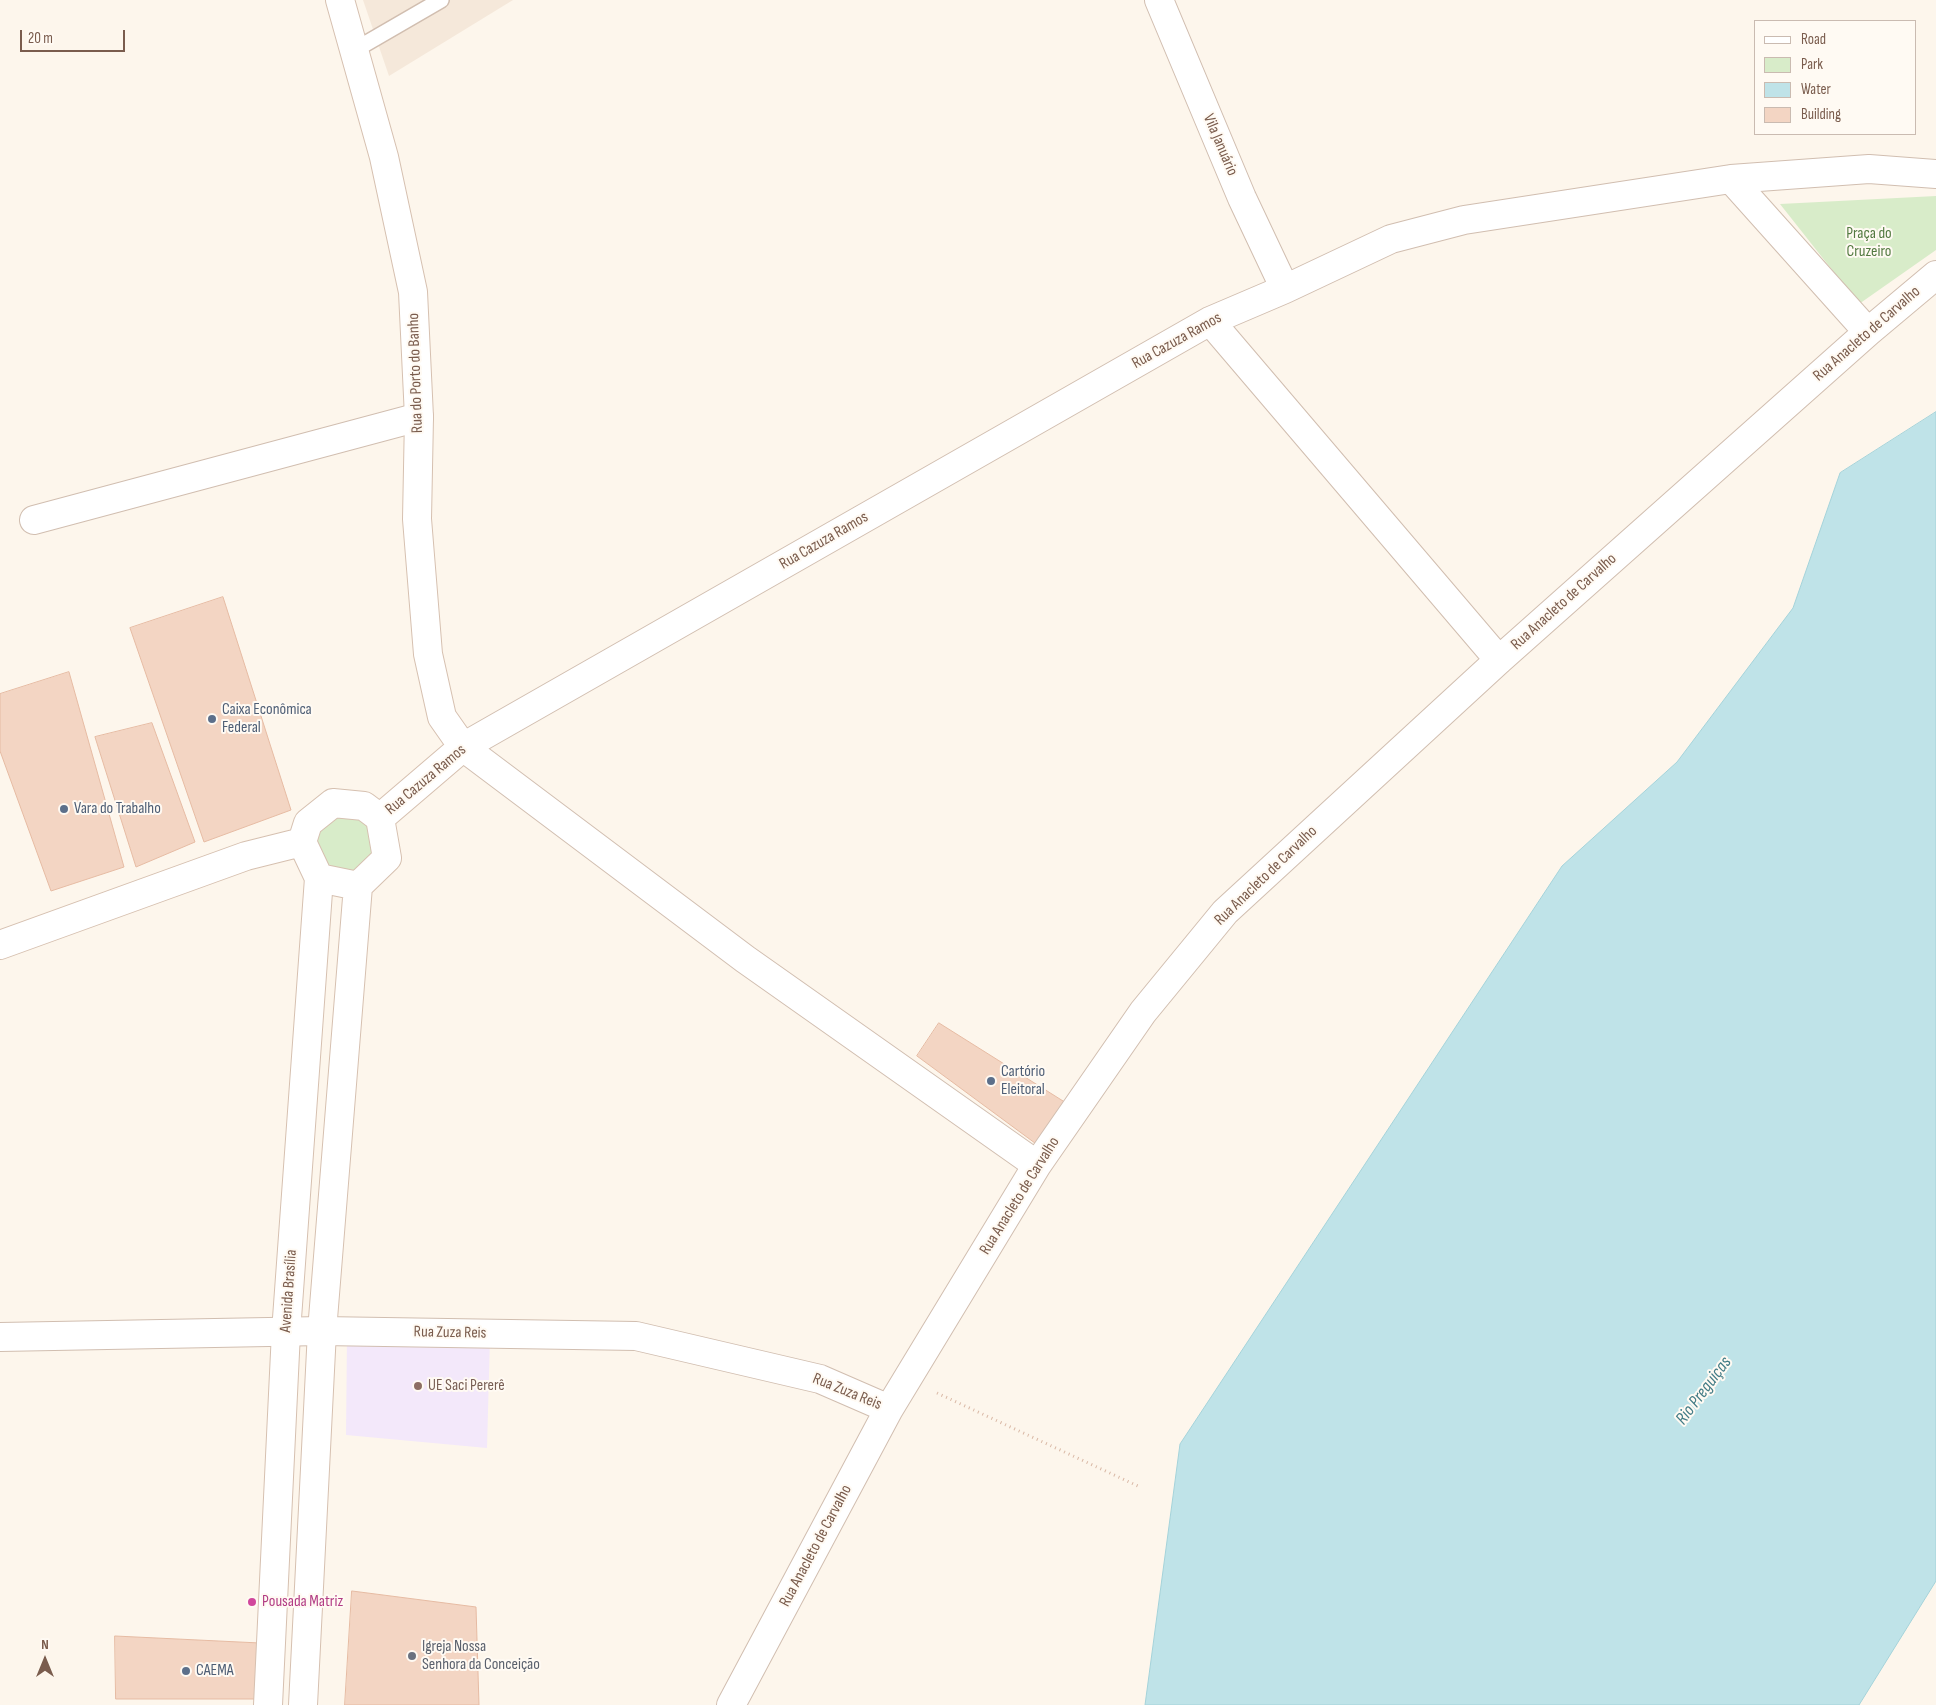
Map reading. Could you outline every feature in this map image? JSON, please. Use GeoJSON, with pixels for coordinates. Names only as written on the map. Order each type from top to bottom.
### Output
{"type":"FeatureCollection","features":[{"type":"Feature","properties":{"kind":"street","name":"Rua do Porto do Banho"},"geometry":{"type":"LineString","coordinates":[[340,0],[384,157],[414,292],[419,417],[417,519],[428,654],[442,717],[463,747],[745,959],[1037,1165]]}},
{"type":"Feature","properties":{"kind":"street","name":"Vila Januário"},"geometry":{"type":"LineString","coordinates":[[1159,0],[1242,198],[1285,289]]}},
{"type":"Feature","properties":{"kind":"street"},"geometry":{"type":"LineString","coordinates":[[1285,289],[1390,239],[1464,220],[1731,179],[1869,169],[1936,174]]}},
{"type":"Feature","properties":{"kind":"street"},"geometry":{"type":"LineString","coordinates":[[1731,179],[1868,332]]}},
{"type":"Feature","properties":{"kind":"street","name":"Rua Anacleto de Carvalho"},"geometry":{"type":"LineString","coordinates":[[731,1705],[889,1409],[1037,1165],[1144,1012],[1225,912],[1499,660],[1868,332],[1936,275]]}},
{"type":"Feature","properties":{"kind":"street","name":"Rua Cazuza Ramos"},"geometry":{"type":"LineString","coordinates":[[380,818],[463,747],[1210,321],[1285,289]]}},
{"type":"Feature","properties":{"kind":"street"},"geometry":{"type":"LineString","coordinates":[[1210,321],[1499,660]]}},
{"type":"Feature","properties":{"kind":"street"},"geometry":{"type":"LineString","coordinates":[[34,520],[419,417]]}},
{"type":"Feature","properties":{"kind":"street"},"geometry":{"type":"LineString","coordinates":[[303,1705],[322,1331],[358,886],[387,858],[380,818],[364,806],[333,803],[308,823],[302,842],[319,878],[358,886]]}},
{"type":"Feature","properties":{"kind":"street"},"geometry":{"type":"LineString","coordinates":[[0,945],[246,856],[302,842]]}},
{"type":"Feature","properties":{"kind":"street","name":"Avenida Brasília"},"geometry":{"type":"LineString","coordinates":[[268,1705],[286,1332],[319,878]]}},
{"type":"Feature","properties":{"kind":"street","name":"Rua Zuza Reis"},"geometry":{"type":"LineString","coordinates":[[0,1337],[322,1331],[636,1336],[820,1378],[889,1409]]}},
{"type":"Feature","properties":{"kind":"lane"},"geometry":{"type":"LineString","coordinates":[[353,51],[441,0]]}},
{"type":"Feature","properties":{"kind":"path"},"geometry":{"type":"LineString","coordinates":[[907,1379],[1140,1487]]}},
{"type":"Feature","properties":{"kind":"shaded area"},"geometry":{"type":"Polygon","coordinates":[[[363,0],[513,0],[389,76],[363,0]]]}},
{"type":"Feature","properties":{"kind":"shaded area","name":"UE Saci Pererê"},"geometry":{"type":"Polygon","coordinates":[[[347,1337],[490,1338],[487,1448],[346,1435],[347,1337]]]}},
{"type":"Feature","properties":{"kind":"green space","name":"Praça do Cruzeiro"},"geometry":{"type":"Polygon","coordinates":[[[1936,196],[1936,250],[1859,304],[1780,204],[1936,196]]]}},
{"type":"Feature","properties":{"kind":"green space"},"geometry":{"type":"Polygon","coordinates":[[[362,808],[385,859],[337,886],[308,825],[362,808]]]}},
{"type":"Feature","properties":{"kind":"water","name":"Rio Preguiças"},"geometry":{"type":"Polygon","coordinates":[[[1936,412],[1936,1581],[1859,1705],[1145,1705],[1180,1444],[1562,866],[1677,762],[1793,608],[1840,473],[1936,412]]]}},
{"type":"Feature","properties":{"kind":"building","name":"Caixa Econômica Federal"},"geometry":{"type":"Polygon","coordinates":[[[223,597],[291,810],[204,842],[130,628],[223,597]]]}},
{"type":"Feature","properties":{"kind":"building","name":"Vara do Trabalho"},"geometry":{"type":"Polygon","coordinates":[[[69,672],[124,867],[51,891],[0,751],[0,694],[69,672]]]}},
{"type":"Feature","properties":{"kind":"building"},"geometry":{"type":"Polygon","coordinates":[[[152,723],[195,842],[136,867],[95,737],[152,723]]]}},
{"type":"Feature","properties":{"kind":"building","name":"Cartório Eleitoral"},"geometry":{"type":"Polygon","coordinates":[[[939,1023],[1071,1106],[1043,1149],[917,1056],[939,1023]]]}},
{"type":"Feature","properties":{"kind":"building","name":"Igreja Nossa Senhora da Conceição"},"geometry":{"type":"Polygon","coordinates":[[[352,1591],[476,1607],[479,1705],[345,1705],[352,1591]]]}},
{"type":"Feature","properties":{"kind":"building","name":"CAEMA"},"geometry":{"type":"Polygon","coordinates":[[[115,1636],[260,1643],[255,1699],[116,1699],[115,1636]]]}},
{"type":"Feature","properties":{"kind":"place","name":"Caixa Econômica Federal"},"geometry":{"type":"Point","coordinates":[212,719]}},
{"type":"Feature","properties":{"kind":"place","name":"Vara do Trabalho"},"geometry":{"type":"Point","coordinates":[64,809]}},
{"type":"Feature","properties":{"kind":"place","name":"Cartório Eleitoral"},"geometry":{"type":"Point","coordinates":[991,1081]}},
{"type":"Feature","properties":{"kind":"place","name":"UE Saci Pererê"},"geometry":{"type":"Point","coordinates":[418,1386]}},
{"type":"Feature","properties":{"kind":"place","name":"Pousada Matriz"},"geometry":{"type":"Point","coordinates":[252,1602]}},
{"type":"Feature","properties":{"kind":"place","name":"Igreja Nossa Senhora da Conceição"},"geometry":{"type":"Point","coordinates":[412,1656]}},
{"type":"Feature","properties":{"kind":"place","name":"CAEMA"},"geometry":{"type":"Point","coordinates":[186,1671]}}]}
